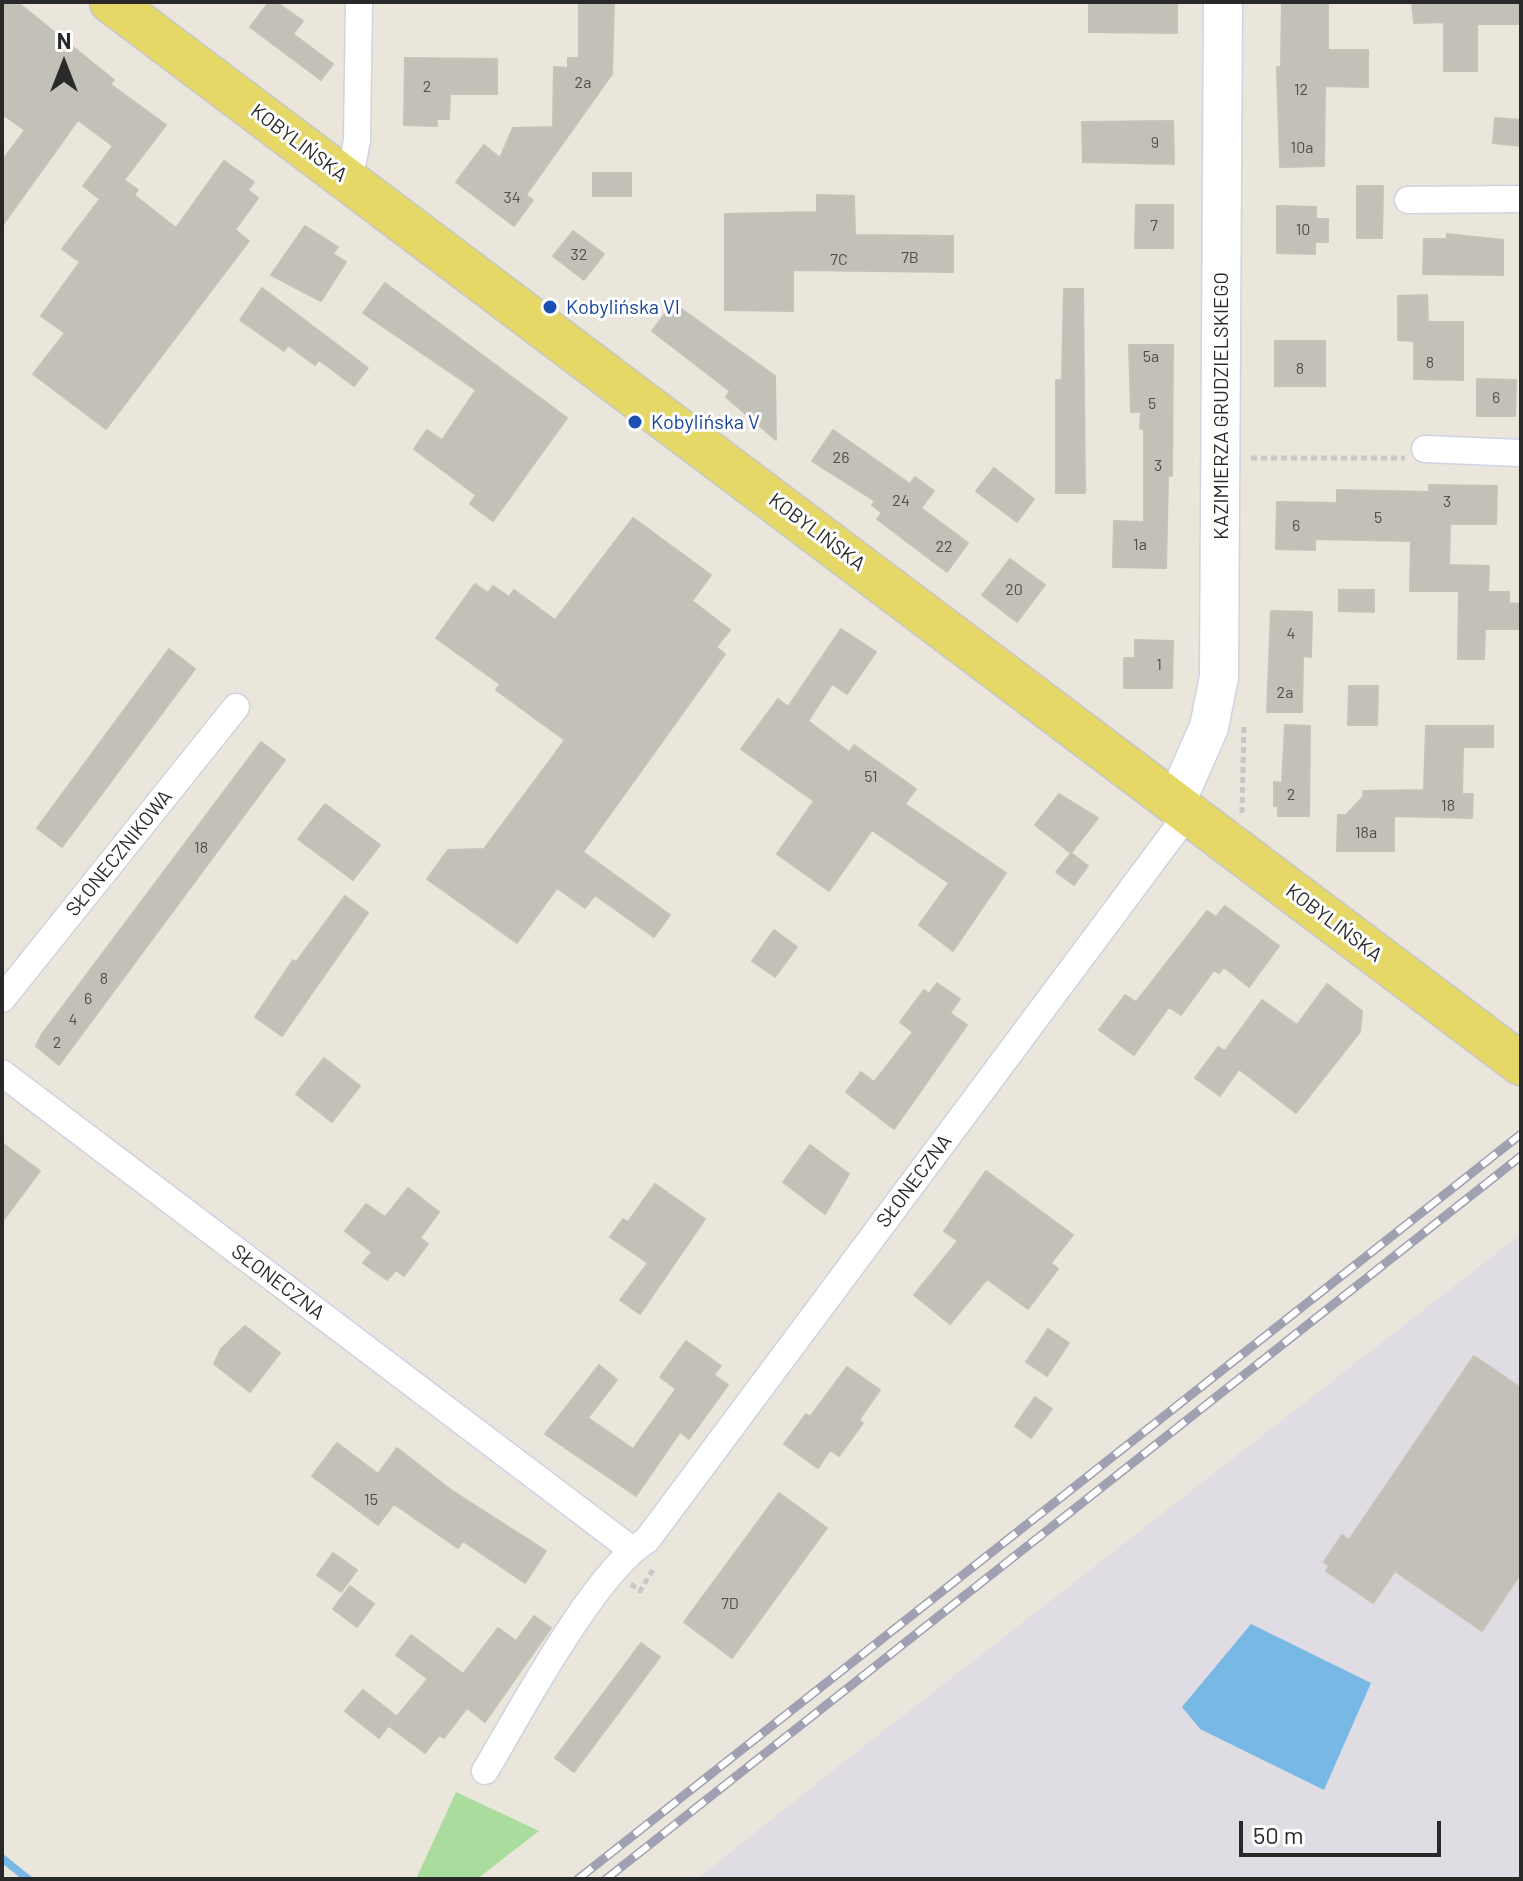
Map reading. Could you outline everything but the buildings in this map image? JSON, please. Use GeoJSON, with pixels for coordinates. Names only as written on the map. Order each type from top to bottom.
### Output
{"type":"FeatureCollection","features":[{"type":"Feature","properties":{"kind":"main road","name":"KOBYLIŃSKA"},"geometry":{"type":"LineString","coordinates":[[111,2],[1521,1064]]}},
{"type":"Feature","properties":{"kind":"street"},"geometry":{"type":"LineString","coordinates":[[343,176],[353,161],[357,140],[359,2]]}},
{"type":"Feature","properties":{"kind":"street","name":"KAZIMIERZA GRUDZIELSKIEGO"},"geometry":{"type":"LineString","coordinates":[[1176,802],[1209,727],[1219,677],[1223,2]]}},
{"type":"Feature","properties":{"kind":"street"},"geometry":{"type":"LineString","coordinates":[[1408,200],[1521,199]]}},
{"type":"Feature","properties":{"kind":"street"},"geometry":{"type":"LineString","coordinates":[[1425,449],[1521,453]]}},
{"type":"Feature","properties":{"kind":"street","name":"SŁONECZNIKOWA"},"geometry":{"type":"LineString","coordinates":[[2,999],[236,707]]}},
{"type":"Feature","properties":{"kind":"street","name":"SŁONECZNA"},"geometry":{"type":"LineString","coordinates":[[485,1771],[573,1626],[631,1549],[647,1540],[1178,827],[1176,802]]}},
{"type":"Feature","properties":{"kind":"street","name":"SŁONECZNA"},"geometry":{"type":"LineString","coordinates":[[2,1073],[631,1549]]}},
{"type":"Feature","properties":{"kind":"path"},"geometry":{"type":"LineString","coordinates":[[1242,458],[1400,460],[1425,449]]}},
{"type":"Feature","properties":{"kind":"shaded area"},"geometry":{"type":"Polygon","coordinates":[[[1521,1234],[1521,1879],[697,1879],[836,1768],[1521,1234]]]}},
{"type":"Feature","properties":{"kind":"green space"},"geometry":{"type":"Polygon","coordinates":[[[456,1792],[539,1831],[477,1879],[416,1879],[456,1792]]]}},
{"type":"Feature","properties":{"kind":"water"},"geometry":{"type":"Polygon","coordinates":[[[1251,1624],[1371,1683],[1324,1790],[1200,1729],[1182,1707],[1251,1624]]]}},
{"type":"Feature","properties":{"kind":"waterway"},"geometry":{"type":"LineString","coordinates":[[2,1858],[28,1879]]}},
{"type":"Feature","properties":{"kind":"railway"},"geometry":{"type":"LineString","coordinates":[[578,1879],[1521,1134]]}},
{"type":"Feature","properties":{"kind":"railway"},"geometry":{"type":"LineString","coordinates":[[606,1879],[1521,1156]]}},
{"type":"Feature","properties":{"kind":"place","name":"Kobylińska VI"},"geometry":{"type":"Point","coordinates":[550,307]}},
{"type":"Feature","properties":{"kind":"place","name":"Kobylińska V"},"geometry":{"type":"Point","coordinates":[635,422]}}]}
